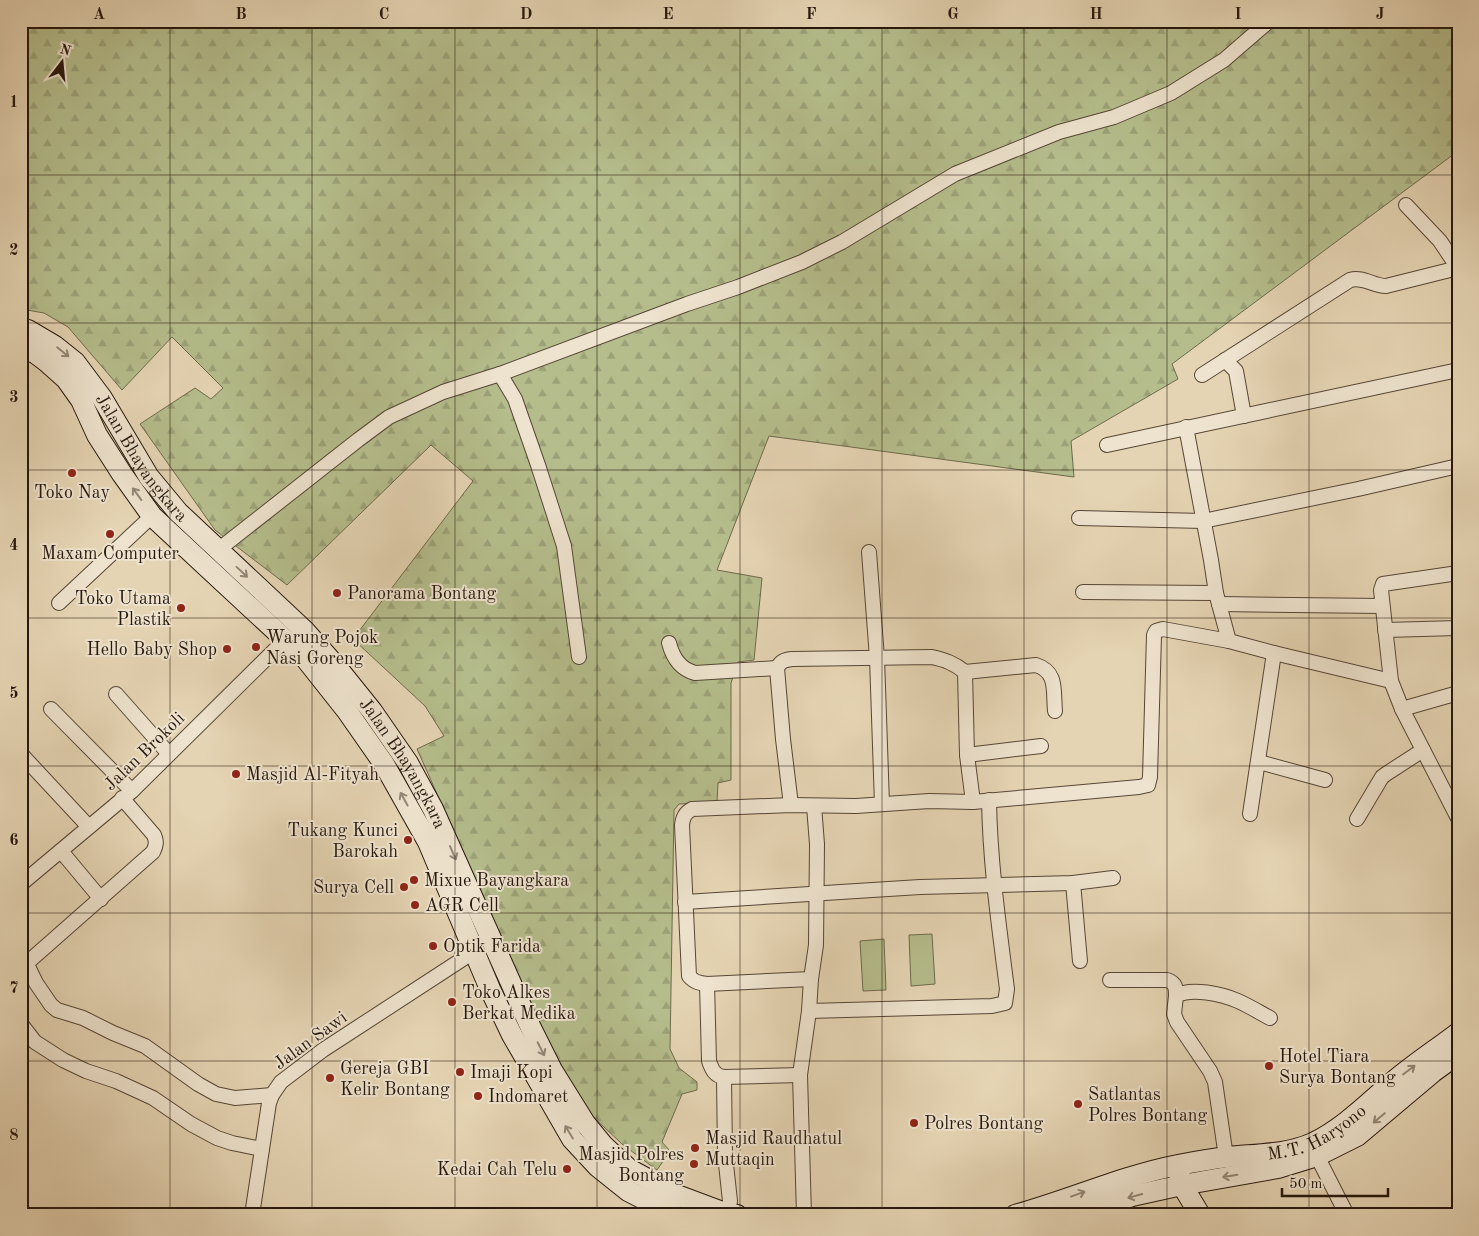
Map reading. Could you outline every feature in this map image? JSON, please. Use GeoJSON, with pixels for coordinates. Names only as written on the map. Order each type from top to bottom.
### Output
{"type":"FeatureCollection","features":[{"type":"Feature","properties":{"kind":"main road","name":"Jalan Bhayangkara"},"geometry":{"type":"LineString","coordinates":[[21,328],[28,330],[55,346],[75,362],[102,398],[148,477],[178,512],[305,631],[336,665],[372,710],[408,763],[433,809],[530,1026],[557,1077],[585,1123],[603,1145],[629,1168],[678,1195],[733,1214]]}},
{"type":"Feature","properties":{"kind":"main road","name":"Jalan Bhayangkara"},"geometry":{"type":"LineString","coordinates":[[21,349],[35,353],[66,379],[81,400],[97,435],[152,516],[286,639],[305,658],[347,711],[384,764],[428,842],[490,989],[512,1035],[572,1139],[598,1167],[628,1191],[675,1215]]}},
{"type":"Feature","properties":{"kind":"main road"},"geometry":{"type":"LineString","coordinates":[[490,989],[510,981]]}},
{"type":"Feature","properties":{"kind":"main road"},"geometry":{"type":"LineString","coordinates":[[512,1035],[530,1026]]}},
{"type":"Feature","properties":{"kind":"main road","name":"M.T. Haryono"},"geometry":{"type":"LineString","coordinates":[[1178,1165],[1226,1157],[1276,1154],[1311,1144],[1331,1133],[1355,1115],[1395,1080],[1458,1033]]}},
{"type":"Feature","properties":{"kind":"main road","name":"M.T. Haryono"},"geometry":{"type":"LineString","coordinates":[[1182,1184],[1278,1168],[1317,1156],[1357,1136],[1433,1072],[1458,1054]]}},
{"type":"Feature","properties":{"kind":"main road"},"geometry":{"type":"LineString","coordinates":[[1015,1215],[1121,1179],[1178,1165],[1182,1184],[1200,1215]]}},
{"type":"Feature","properties":{"kind":"main road"},"geometry":{"type":"LineString","coordinates":[[1078,1215],[1132,1196],[1182,1184]]}},
{"type":"Feature","properties":{"kind":"street"},"geometry":{"type":"LineString","coordinates":[[218,550],[389,417],[443,392],[500,374],[802,262],[842,242],[955,174],[1059,132],[1114,118],[1171,94],[1224,60],[1268,21]]}},
{"type":"Feature","properties":{"kind":"street"},"geometry":{"type":"LineString","coordinates":[[1202,375],[1350,280],[1359,279],[1376,285],[1386,286],[1458,268],[1440,241],[1406,205]]}},
{"type":"Feature","properties":{"kind":"street"},"geometry":{"type":"LineString","coordinates":[[1225,360],[1236,375],[1244,416]]}},
{"type":"Feature","properties":{"kind":"street"},"geometry":{"type":"LineString","coordinates":[[1107,445],[1458,370]]}},
{"type":"Feature","properties":{"kind":"street"},"geometry":{"type":"LineString","coordinates":[[500,374],[515,399],[564,546],[579,657]]}},
{"type":"Feature","properties":{"kind":"street"},"geometry":{"type":"LineString","coordinates":[[1186,428],[1218,599],[1229,641]]}},
{"type":"Feature","properties":{"kind":"street"},"geometry":{"type":"LineString","coordinates":[[1079,518],[1203,521],[1458,466]]}},
{"type":"Feature","properties":{"kind":"street"},"geometry":{"type":"LineString","coordinates":[[59,603],[152,516]]}},
{"type":"Feature","properties":{"kind":"street"},"geometry":{"type":"LineString","coordinates":[[869,552],[876,658],[882,804]]}},
{"type":"Feature","properties":{"kind":"street"},"geometry":{"type":"LineString","coordinates":[[1458,573],[1384,584],[1381,590],[1391,681],[1402,709],[1458,818]]}},
{"type":"Feature","properties":{"kind":"street"},"geometry":{"type":"LineString","coordinates":[[1083,592],[1382,606]]}},
{"type":"Feature","properties":{"kind":"street"},"geometry":{"type":"LineString","coordinates":[[1386,630],[1458,628]]}},
{"type":"Feature","properties":{"kind":"street"},"geometry":{"type":"LineString","coordinates":[[811,979],[707,984],[698,983],[689,976],[682,825],[686,812],[692,809],[792,805],[973,802],[1148,785],[1150,777],[1154,635],[1156,631],[1164,629],[1229,641],[1274,654],[1391,681]]}},
{"type":"Feature","properties":{"kind":"street","name":"Jalan Brokoli"},"geometry":{"type":"LineString","coordinates":[[21,884],[127,795],[286,639]]}},
{"type":"Feature","properties":{"kind":"street"},"geometry":{"type":"LineString","coordinates":[[669,643],[671,652],[678,662],[685,670],[695,673],[778,668]]}},
{"type":"Feature","properties":{"kind":"street"},"geometry":{"type":"LineString","coordinates":[[1250,814],[1274,654]]}},
{"type":"Feature","properties":{"kind":"street"},"geometry":{"type":"LineString","coordinates":[[792,805],[783,739],[778,668],[780,662],[792,659],[932,657],[956,664],[964,672],[967,755],[973,802]]}},
{"type":"Feature","properties":{"kind":"street"},"geometry":{"type":"LineString","coordinates":[[964,672],[1036,665],[1044,667],[1052,677],[1055,711]]}},
{"type":"Feature","properties":{"kind":"street"},"geometry":{"type":"LineString","coordinates":[[1402,709],[1458,693]]}},
{"type":"Feature","properties":{"kind":"street"},"geometry":{"type":"LineString","coordinates":[[116,694],[169,754]]}},
{"type":"Feature","properties":{"kind":"street"},"geometry":{"type":"LineString","coordinates":[[51,709],[127,795],[157,841],[149,857],[101,899],[24,958],[36,983],[51,1005],[58,1010],[83,1018],[112,1033],[145,1046],[198,1084],[216,1094],[235,1098],[271,1099],[252,1215]]}},
{"type":"Feature","properties":{"kind":"street"},"geometry":{"type":"LineString","coordinates":[[967,755],[1041,746]]}},
{"type":"Feature","properties":{"kind":"street"},"geometry":{"type":"LineString","coordinates":[[1357,819],[1382,777],[1423,750]]}},
{"type":"Feature","properties":{"kind":"street"},"geometry":{"type":"LineString","coordinates":[[21,754],[89,826]]}},
{"type":"Feature","properties":{"kind":"street"},"geometry":{"type":"LineString","coordinates":[[1258,762],[1325,780]]}},
{"type":"Feature","properties":{"kind":"street"},"geometry":{"type":"LineString","coordinates":[[809,1011],[992,1006],[1005,1003],[1007,989],[989,834],[989,800]]}},
{"type":"Feature","properties":{"kind":"street"},"geometry":{"type":"LineString","coordinates":[[804,1215],[800,1075],[816,946],[817,844],[814,806]]}},
{"type":"Feature","properties":{"kind":"street"},"geometry":{"type":"LineString","coordinates":[[61,851],[101,899]]}},
{"type":"Feature","properties":{"kind":"street"},"geometry":{"type":"LineString","coordinates":[[686,902],[817,893],[1073,883],[1113,878]]}},
{"type":"Feature","properties":{"kind":"street"},"geometry":{"type":"LineString","coordinates":[[1073,883],[1080,961]]}},
{"type":"Feature","properties":{"kind":"street","name":"Jalan Sawi"},"geometry":{"type":"LineString","coordinates":[[271,1099],[282,1082],[323,1050],[475,951]]}},
{"type":"Feature","properties":{"kind":"street"},"geometry":{"type":"LineString","coordinates":[[1110,980],[1167,980],[1173,982],[1176,986],[1174,1014],[1177,1022],[1210,1071],[1215,1082],[1226,1157]]}},
{"type":"Feature","properties":{"kind":"street"},"geometry":{"type":"LineString","coordinates":[[707,984],[708,1062],[718,1076],[724,1078],[800,1075]]}},
{"type":"Feature","properties":{"kind":"street"},"geometry":{"type":"LineString","coordinates":[[1176,996],[1182,992],[1215,994],[1237,1000],[1270,1018]]}},
{"type":"Feature","properties":{"kind":"street"},"geometry":{"type":"LineString","coordinates":[[21,1024],[35,1042],[63,1060],[153,1098],[191,1124],[217,1138],[262,1149]]}},
{"type":"Feature","properties":{"kind":"street"},"geometry":{"type":"LineString","coordinates":[[724,1078],[725,1155],[733,1214]]}},
{"type":"Feature","properties":{"kind":"street"},"geometry":{"type":"LineString","coordinates":[[1317,1156],[1347,1215]]}},
{"type":"Feature","properties":{"kind":"green space"},"geometry":{"type":"Polygon","coordinates":[[[21,21],[1458,21],[1458,151],[1172,364],[1178,379],[1071,441],[1074,477],[769,436],[717,570],[762,578],[754,660],[738,662],[731,683],[731,780],[718,783],[717,802],[679,804],[674,810],[670,1049],[679,1068],[697,1082],[697,1090],[682,1094],[662,1142],[670,1151],[657,1170],[622,1144],[587,1111],[548,1042],[417,749],[444,736],[425,706],[353,639],[473,481],[431,445],[287,585],[215,530],[140,424],[195,388],[211,399],[223,388],[172,337],[122,390],[68,327],[44,313],[21,309],[21,21]]]}},
{"type":"Feature","properties":{"kind":"green space"},"geometry":{"type":"Polygon","coordinates":[[[932,934],[935,984],[911,986],[909,935],[932,934]]]}},
{"type":"Feature","properties":{"kind":"green space"},"geometry":{"type":"Polygon","coordinates":[[[884,939],[886,990],[863,991],[860,941],[884,939]]]}},
{"type":"Feature","properties":{"kind":"place","name":"Toko Nay"},"geometry":{"type":"Point","coordinates":[72,473]}},
{"type":"Feature","properties":{"kind":"place","name":"Maxam Computer"},"geometry":{"type":"Point","coordinates":[110,534]}},
{"type":"Feature","properties":{"kind":"place","name":"Panorama Bontang"},"geometry":{"type":"Point","coordinates":[337,593]}},
{"type":"Feature","properties":{"kind":"place","name":"Toko Utama Plastik"},"geometry":{"type":"Point","coordinates":[181,608]}},
{"type":"Feature","properties":{"kind":"place","name":"Warung Pojok Nasi Goreng"},"geometry":{"type":"Point","coordinates":[256,647]}},
{"type":"Feature","properties":{"kind":"place","name":"Hello Baby Shop"},"geometry":{"type":"Point","coordinates":[227,649]}},
{"type":"Feature","properties":{"kind":"place","name":"Masjid Al-Fityah"},"geometry":{"type":"Point","coordinates":[236,774]}},
{"type":"Feature","properties":{"kind":"place","name":"Tukang Kunci Barokah"},"geometry":{"type":"Point","coordinates":[408,840]}},
{"type":"Feature","properties":{"kind":"place","name":"Mixue Bayangkara"},"geometry":{"type":"Point","coordinates":[414,880]}},
{"type":"Feature","properties":{"kind":"place","name":"Surya Cell"},"geometry":{"type":"Point","coordinates":[404,887]}},
{"type":"Feature","properties":{"kind":"place","name":"AGR Cell"},"geometry":{"type":"Point","coordinates":[415,905]}},
{"type":"Feature","properties":{"kind":"place","name":"Optik Farida"},"geometry":{"type":"Point","coordinates":[433,946]}},
{"type":"Feature","properties":{"kind":"place","name":"Toko Alkes Berkat Medika"},"geometry":{"type":"Point","coordinates":[452,1002]}},
{"type":"Feature","properties":{"kind":"place","name":"Hotel Tiara Surya Bontang"},"geometry":{"type":"Point","coordinates":[1269,1066]}},
{"type":"Feature","properties":{"kind":"place","name":"Imaji Kopi"},"geometry":{"type":"Point","coordinates":[460,1072]}},
{"type":"Feature","properties":{"kind":"place","name":"Gereja GBI Kelir Bontang"},"geometry":{"type":"Point","coordinates":[330,1078]}},
{"type":"Feature","properties":{"kind":"place","name":"Indomaret"},"geometry":{"type":"Point","coordinates":[478,1096]}},
{"type":"Feature","properties":{"kind":"place","name":"Satlantas Polres Bontang"},"geometry":{"type":"Point","coordinates":[1078,1104]}},
{"type":"Feature","properties":{"kind":"place","name":"Polres Bontang"},"geometry":{"type":"Point","coordinates":[914,1123]}},
{"type":"Feature","properties":{"kind":"place","name":"Masjid Raudhatul Muttaqin"},"geometry":{"type":"Point","coordinates":[695,1148]}},
{"type":"Feature","properties":{"kind":"place","name":"Masjid Polres Bontang"},"geometry":{"type":"Point","coordinates":[694,1164]}},
{"type":"Feature","properties":{"kind":"place","name":"Kedai Cah Telu"},"geometry":{"type":"Point","coordinates":[567,1169]}}]}
